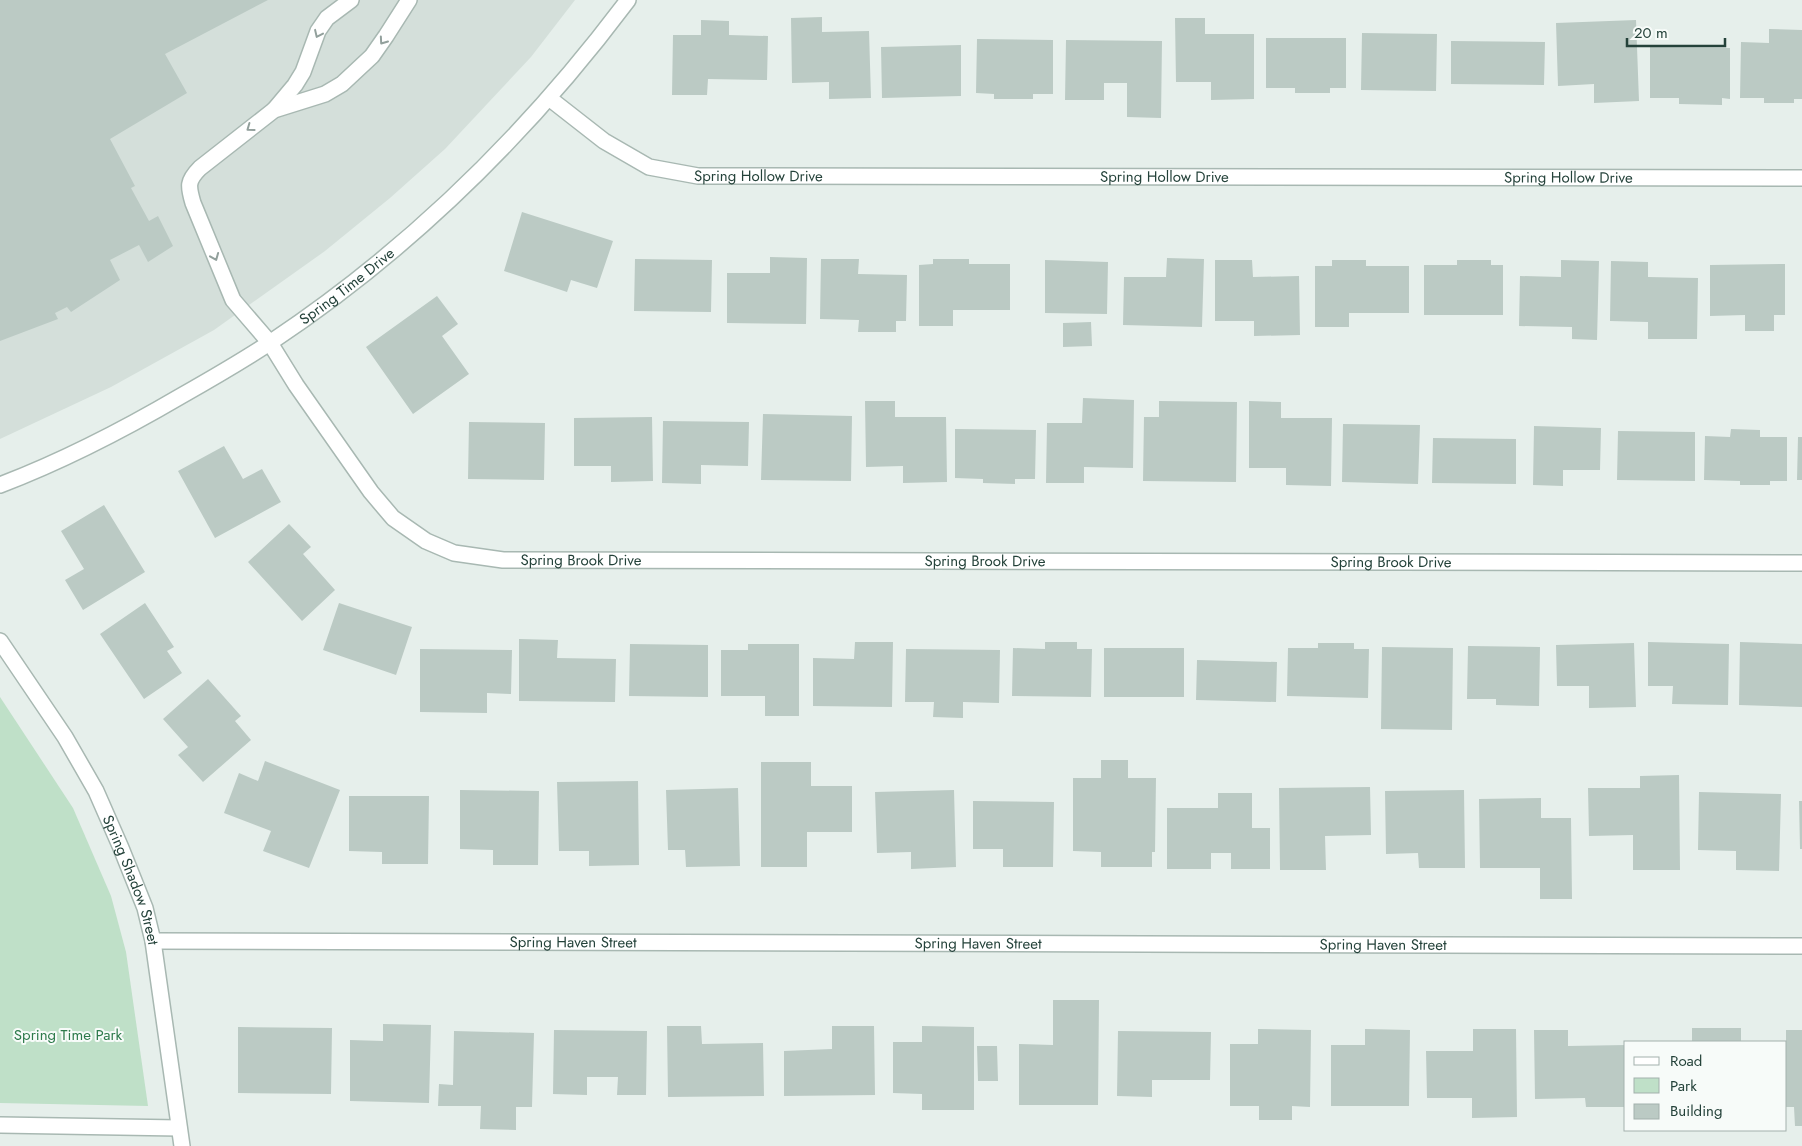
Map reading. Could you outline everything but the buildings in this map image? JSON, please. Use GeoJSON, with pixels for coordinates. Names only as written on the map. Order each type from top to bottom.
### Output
{"type":"FeatureCollection","features":[{"type":"Feature","properties":{"kind":"street"},"geometry":{"type":"LineString","coordinates":[[274,110],[295,85],[303,72],[318,31],[326,18],[351,0]]}},
{"type":"Feature","properties":{"kind":"street"},"geometry":{"type":"LineString","coordinates":[[274,110],[325,94],[342,84],[372,56],[409,0]]}},
{"type":"Feature","properties":{"kind":"street","name":"Spring Time Drive"},"geometry":{"type":"LineString","coordinates":[[0,485],[61,459],[123,429],[204,383],[270,343],[355,281],[403,242],[488,163],[549,98],[596,43],[628,0]]}},
{"type":"Feature","properties":{"kind":"street","name":"Spring Hollow Drive"},"geometry":{"type":"LineString","coordinates":[[549,98],[604,141],[649,167],[698,176],[1802,178]]}},
{"type":"Feature","properties":{"kind":"street","name":"Spring Brook Drive"},"geometry":{"type":"LineString","coordinates":[[274,110],[192,176],[188,188],[193,203],[233,300],[270,343],[296,385],[371,492],[393,518],[426,541],[454,553],[503,560],[1802,563]]}},
{"type":"Feature","properties":{"kind":"street","name":"Spring Shadow Street"},"geometry":{"type":"LineString","coordinates":[[0,641],[65,737],[96,791],[142,900],[153,941],[182,1146]]}},
{"type":"Feature","properties":{"kind":"street","name":"Spring Haven Street"},"geometry":{"type":"LineString","coordinates":[[153,941],[1802,946]]}},
{"type":"Feature","properties":{"kind":"street"},"geometry":{"type":"LineString","coordinates":[[0,1125],[179,1128]]}},
{"type":"Feature","properties":{"kind":"shaded area"},"geometry":{"type":"Polygon","coordinates":[[[0,0],[575,0],[531,57],[445,149],[390,198],[325,251],[214,330],[111,387],[0,439],[0,0]]]}},
{"type":"Feature","properties":{"kind":"green space","name":"Spring Time Park"},"geometry":{"type":"Polygon","coordinates":[[[0,697],[73,808],[111,896],[126,952],[148,1106],[0,1103],[0,697]]]}}]}
